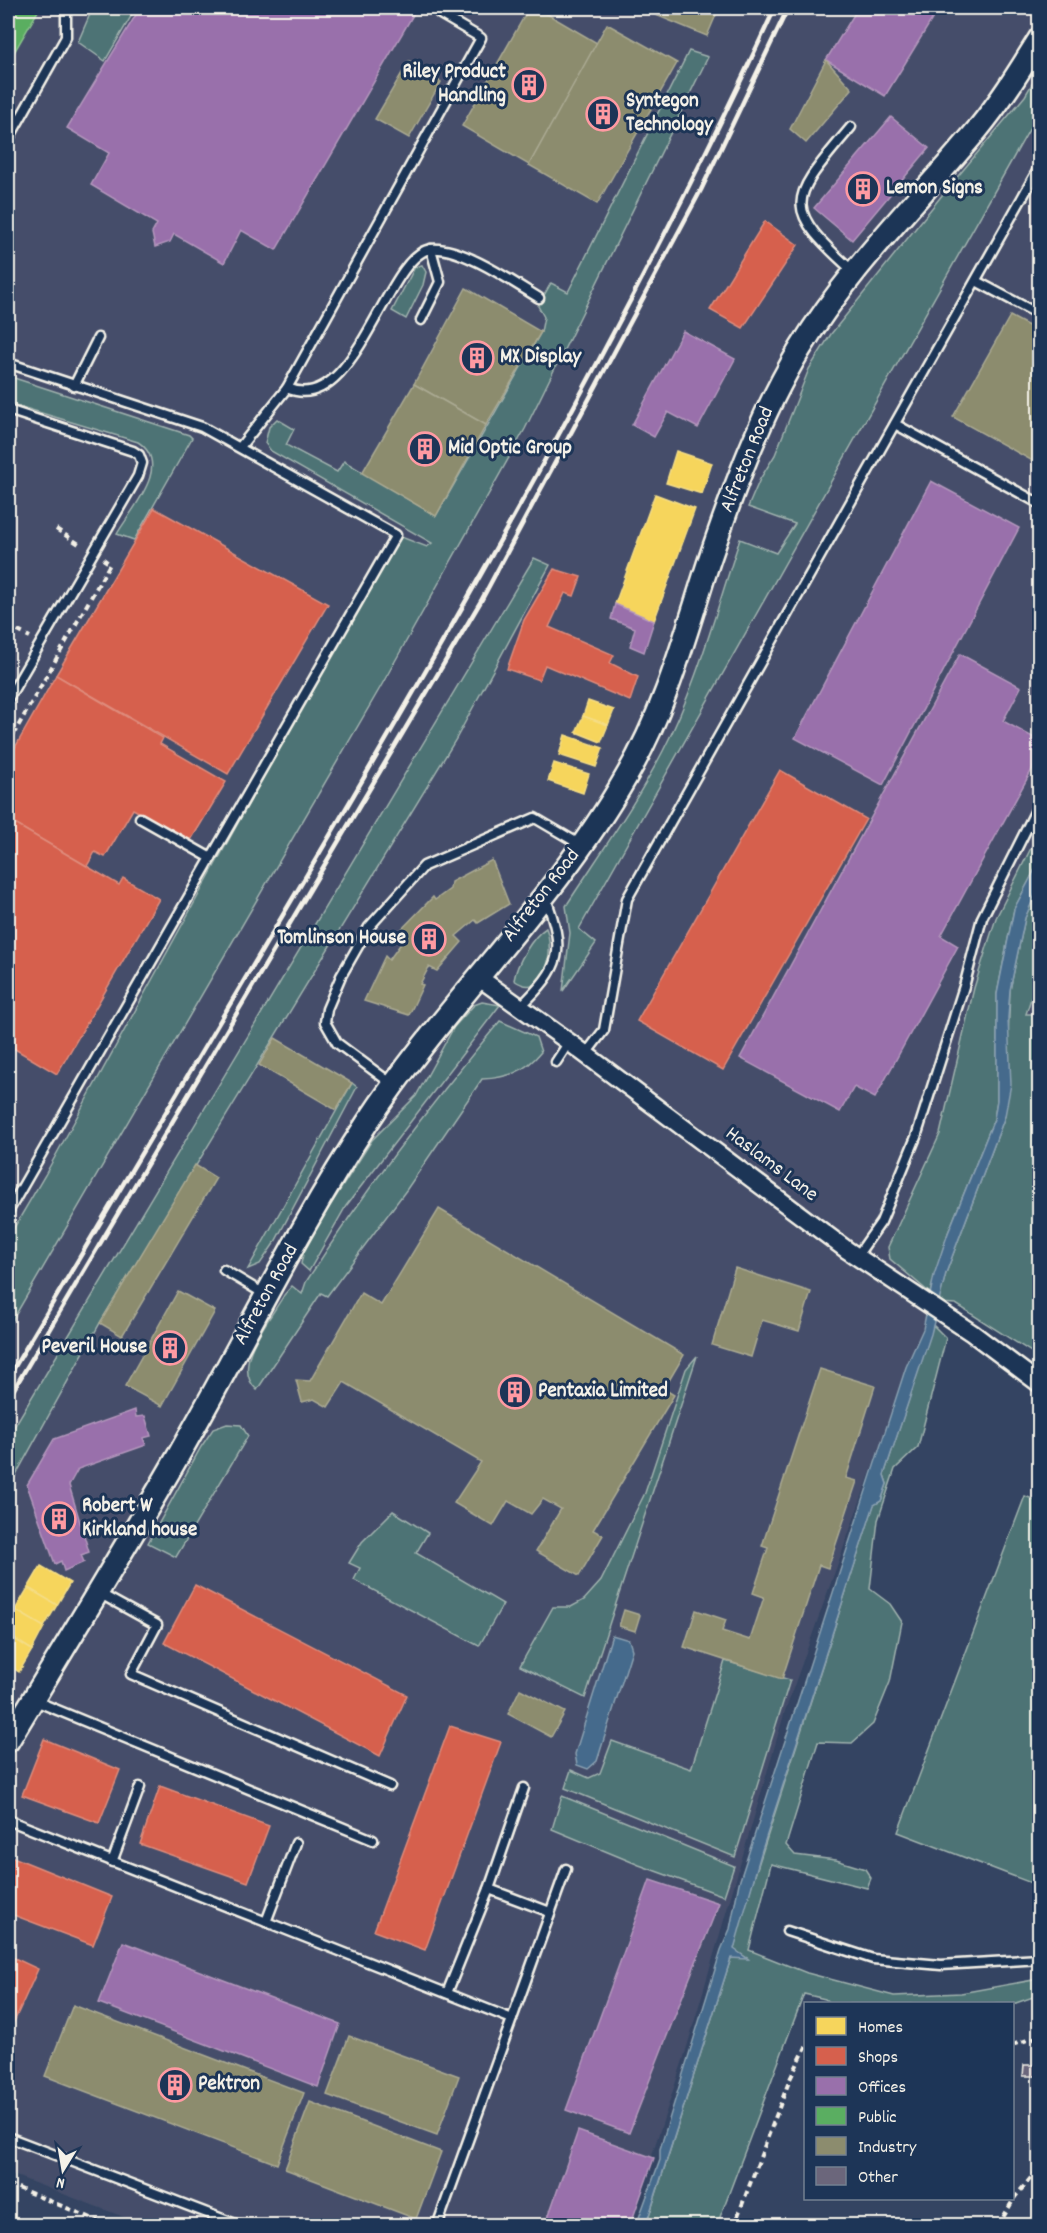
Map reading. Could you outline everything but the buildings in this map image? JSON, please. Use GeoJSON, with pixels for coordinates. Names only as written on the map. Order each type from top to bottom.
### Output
{"type":"FeatureCollection","features":[{"type":"Feature","properties":{"kind":"street","name":"Alfreton Road"},"geometry":{"type":"LineString","coordinates":[[8,1741],[178,1457],[348,1151],[393,1084],[581,845],[626,777],[655,723],[672,680],[738,479],[757,432],[802,345],[876,244],[979,128],[1010,87],[1040,38]]}},
{"type":"Feature","properties":{"kind":"street","name":"Haslams Lane"},"geometry":{"type":"LineString","coordinates":[[478,977],[857,1256],[972,1333],[1040,1384]]}},
{"type":"Feature","properties":{"kind":"lane"},"geometry":{"type":"LineString","coordinates":[[8,140],[66,37],[66,8]]}},
{"type":"Feature","properties":{"kind":"lane"},"geometry":{"type":"LineString","coordinates":[[240,447],[287,388],[481,38],[440,14]]}},
{"type":"Feature","properties":{"kind":"lane"},"geometry":{"type":"LineString","coordinates":[[851,127],[813,172],[801,197],[802,213],[808,228],[855,273]]}},
{"type":"Feature","properties":{"kind":"lane"},"geometry":{"type":"LineString","coordinates":[[585,1055],[604,1030],[627,899],[1040,166]]}},
{"type":"Feature","properties":{"kind":"lane"},"geometry":{"type":"LineString","coordinates":[[287,388],[300,394],[315,390],[345,365],[359,349],[404,267],[418,254],[430,249],[458,252],[539,298]]}},
{"type":"Feature","properties":{"kind":"lane"},"geometry":{"type":"LineString","coordinates":[[421,320],[440,282],[430,249]]}},
{"type":"Feature","properties":{"kind":"lane"},"geometry":{"type":"LineString","coordinates":[[976,281],[1040,315]]}},
{"type":"Feature","properties":{"kind":"lane"},"geometry":{"type":"LineString","coordinates":[[74,386],[98,338]]}},
{"type":"Feature","properties":{"kind":"lane"},"geometry":{"type":"LineString","coordinates":[[8,363],[202,427],[396,535],[8,1208]]}},
{"type":"Feature","properties":{"kind":"lane"},"geometry":{"type":"LineString","coordinates":[[8,699],[138,476],[142,463],[139,454],[133,451],[10,411]]}},
{"type":"Feature","properties":{"kind":"lane"},"geometry":{"type":"LineString","coordinates":[[895,424],[1040,504]]}},
{"type":"Feature","properties":{"kind":"lane"},"geometry":{"type":"LineString","coordinates":[[857,1256],[881,1222],[916,1137],[965,983],[982,918],[1040,802]]}},
{"type":"Feature","properties":{"kind":"lane"},"geometry":{"type":"LineString","coordinates":[[140,818],[211,858]]}},
{"type":"Feature","properties":{"kind":"lane"},"geometry":{"type":"LineString","coordinates":[[393,1084],[337,1043],[325,1022],[327,1008],[341,976],[369,927],[384,907],[424,866],[535,818],[581,845]]}},
{"type":"Feature","properties":{"kind":"lane"},"geometry":{"type":"LineString","coordinates":[[520,1007],[555,968],[556,939],[553,918],[544,893]]}},
{"type":"Feature","properties":{"kind":"lane"},"geometry":{"type":"LineString","coordinates":[[556,1062],[569,1042]]}},
{"type":"Feature","properties":{"kind":"lane"},"geometry":{"type":"LineString","coordinates":[[224,1270],[267,1296]]}},
{"type":"Feature","properties":{"kind":"lane"},"geometry":{"type":"LineString","coordinates":[[97,1592],[156,1625],[131,1674],[390,1786]]}},
{"type":"Feature","properties":{"kind":"lane"},"geometry":{"type":"LineString","coordinates":[[33,1700],[373,1840]]}},
{"type":"Feature","properties":{"kind":"lane"},"geometry":{"type":"LineString","coordinates":[[112,1862],[140,1787]]}},
{"type":"Feature","properties":{"kind":"lane"},"geometry":{"type":"LineString","coordinates":[[447,1993],[489,1889],[524,1788]]}},
{"type":"Feature","properties":{"kind":"lane"},"geometry":{"type":"LineString","coordinates":[[8,1820],[512,2019]]}},
{"type":"Feature","properties":{"kind":"lane"},"geometry":{"type":"LineString","coordinates":[[266,1922],[296,1843]]}},
{"type":"Feature","properties":{"kind":"lane"},"geometry":{"type":"LineString","coordinates":[[437,2226],[566,1869]]}},
{"type":"Feature","properties":{"kind":"lane"},"geometry":{"type":"LineString","coordinates":[[489,1889],[550,1912]]}},
{"type":"Feature","properties":{"kind":"lane"},"geometry":{"type":"LineString","coordinates":[[787,1931],[873,1959],[940,1965],[1040,1959]]}},
{"type":"Feature","properties":{"kind":"lane"},"geometry":{"type":"LineString","coordinates":[[8,2138],[241,2226]]}},
{"type":"Feature","properties":{"kind":"path"},"geometry":{"type":"LineString","coordinates":[[8,626],[40,643]]}},
{"type":"Feature","properties":{"kind":"path"},"geometry":{"type":"LineString","coordinates":[[1014,2044],[1040,2036]]}},
{"type":"Feature","properties":{"kind":"path"},"geometry":{"type":"LineString","coordinates":[[734,2226],[790,2079],[804,2051]]}},
{"type":"Feature","properties":{"kind":"path"},"geometry":{"type":"LineString","coordinates":[[1014,2199],[1040,2167]]}},
{"type":"Feature","properties":{"kind":"path"},"geometry":{"type":"LineString","coordinates":[[8,2184],[111,2226]]}},
{"type":"Feature","properties":{"kind":"path"},"geometry":{"type":"LineString","coordinates":[[998,2226],[1013,2200]]}},
{"type":"Feature","properties":{"kind":"shaded area"},"geometry":{"type":"Polygon","coordinates":[[[8,8],[1039,8],[1039,1002],[785,1711],[684,2057],[629,2225],[145,2225],[8,2173],[8,8]]]}},
{"type":"Feature","properties":{"kind":"shaded area"},"geometry":{"type":"Polygon","coordinates":[[[1039,862],[1039,886],[1025,918],[1010,990],[1008,1018],[1011,1084],[1005,1116],[946,1273],[931,1334],[884,1475],[887,1484],[881,1501],[874,1505],[762,1850],[734,1949],[748,1959],[731,1958],[646,2225],[636,2226],[660,2160],[660,2149],[721,1950],[730,1929],[739,1883],[906,1367],[923,1329],[934,1275],[948,1233],[994,1119],[997,1100],[997,994],[1014,909],[1039,862]]]}},
{"type":"Feature","properties":{"kind":"shaded area"},"geometry":{"type":"Polygon","coordinates":[[[612,1635],[629,1640],[632,1650],[597,1761],[588,1769],[577,1765],[575,1754],[612,1635]]]}},
{"type":"Feature","properties":{"kind":"green space"},"geometry":{"type":"Polygon","coordinates":[[[87,8],[136,8],[105,61],[78,42],[90,14],[87,8]]]}},
{"type":"Feature","properties":{"kind":"green space"},"geometry":{"type":"Polygon","coordinates":[[[689,51],[708,57],[525,429],[380,688],[8,1328],[8,1238],[45,1175],[396,535],[427,547],[432,543],[271,451],[265,443],[269,427],[277,419],[294,429],[286,445],[337,472],[344,461],[436,516],[541,332],[544,317],[538,306],[551,283],[568,292],[689,51]]]}},
{"type":"Feature","properties":{"kind":"green space"},"geometry":{"type":"Polygon","coordinates":[[[1039,72],[1039,112],[579,929],[596,943],[563,991],[570,933],[566,906],[641,791],[675,726],[696,674],[740,539],[776,553],[795,524],[748,507],[760,479],[775,455],[809,369],[831,334],[1025,96],[1039,72]]]}},
{"type":"Feature","properties":{"kind":"green space"},"geometry":{"type":"Polygon","coordinates":[[[422,265],[426,272],[423,285],[406,319],[392,311],[415,267],[422,265]]]}},
{"type":"Feature","properties":{"kind":"green space"},"geometry":{"type":"Polygon","coordinates":[[[8,376],[189,435],[192,438],[134,540],[117,534],[139,500],[151,474],[152,462],[148,451],[138,442],[8,403],[8,376]]]}},
{"type":"Feature","properties":{"kind":"green space"},"geometry":{"type":"Polygon","coordinates":[[[534,558],[550,565],[456,739],[100,1323],[8,1489],[8,1437],[534,558]]]}},
{"type":"Feature","properties":{"kind":"green space"},"geometry":{"type":"Polygon","coordinates":[[[1039,832],[1039,862],[1014,909],[997,994],[997,1100],[994,1119],[948,1233],[930,1293],[890,1259],[888,1247],[940,1134],[974,988],[996,918],[1039,832]]]}},
{"type":"Feature","properties":{"kind":"green space"},"geometry":{"type":"Polygon","coordinates":[[[1039,886],[1039,974],[1026,1014],[1037,1014],[1039,1006],[1039,1357],[956,1304],[938,1303],[946,1273],[1005,1116],[1010,990],[1025,918],[1039,886]]]}},
{"type":"Feature","properties":{"kind":"green space"},"geometry":{"type":"Polygon","coordinates":[[[546,928],[549,937],[548,960],[541,979],[534,985],[525,985],[514,980],[526,951],[546,928]]]}},
{"type":"Feature","properties":{"kind":"green space"},"geometry":{"type":"Polygon","coordinates":[[[482,1002],[500,1005],[346,1206],[309,1271],[301,1264],[305,1245],[372,1140],[416,1096],[454,1027],[474,1005],[482,1002]]]}},
{"type":"Feature","properties":{"kind":"green space"},"geometry":{"type":"Polygon","coordinates":[[[500,1021],[536,1037],[541,1052],[529,1065],[515,1073],[482,1079],[407,1189],[327,1296],[321,1293],[257,1390],[250,1380],[247,1368],[250,1356],[262,1329],[284,1295],[292,1286],[302,1294],[306,1282],[375,1181],[448,1084],[500,1021]]]}},
{"type":"Feature","properties":{"kind":"green space"},"geometry":{"type":"Polygon","coordinates":[[[352,1083],[357,1087],[275,1242],[260,1264],[248,1269],[352,1083]]]}},
{"type":"Feature","properties":{"kind":"green space"},"geometry":{"type":"Polygon","coordinates":[[[933,1325],[946,1338],[918,1447],[895,1469],[878,1520],[870,1589],[890,1604],[902,1622],[890,1682],[873,1724],[852,1743],[818,1742],[786,1845],[795,1855],[836,1860],[865,1869],[871,1878],[867,1888],[771,1864],[749,1950],[807,1973],[894,1996],[961,1993],[1039,1979],[1039,1995],[1014,2004],[828,2002],[825,1999],[804,1994],[717,2225],[646,2226],[731,1958],[747,1958],[734,1950],[738,1928],[874,1504],[881,1501],[887,1484],[884,1475],[933,1325]]]}},
{"type":"Feature","properties":{"kind":"green space"},"geometry":{"type":"Polygon","coordinates":[[[697,1356],[585,1698],[520,1666],[553,1607],[571,1607],[584,1600],[601,1581],[645,1493],[686,1369],[697,1356]]]}},
{"type":"Feature","properties":{"kind":"green space"},"geometry":{"type":"Polygon","coordinates":[[[227,1424],[241,1425],[248,1436],[176,1557],[148,1543],[201,1447],[213,1429],[227,1424]]]}},
{"type":"Feature","properties":{"kind":"green space"},"geometry":{"type":"Polygon","coordinates":[[[1025,1496],[1040,1502],[1039,1886],[898,1832],[1025,1496]]]}},
{"type":"Feature","properties":{"kind":"green space"},"geometry":{"type":"Polygon","coordinates":[[[393,1511],[428,1533],[416,1553],[503,1604],[479,1646],[354,1580],[360,1568],[349,1563],[362,1542],[393,1511]]]}},
{"type":"Feature","properties":{"kind":"green space"},"geometry":{"type":"Polygon","coordinates":[[[725,1661],[790,1680],[735,1857],[565,1788],[571,1770],[589,1778],[600,1773],[612,1741],[691,1769],[725,1661]]]}},
{"type":"Feature","properties":{"kind":"green space"},"geometry":{"type":"Polygon","coordinates":[[[562,1796],[734,1866],[724,1896],[639,1865],[552,1829],[562,1796]]]}},
{"type":"Feature","properties":{"kind":"railway"},"geometry":{"type":"LineString","coordinates":[[8,1378],[341,817],[472,590],[599,360],[660,243],[775,8]]}},
{"type":"Feature","properties":{"kind":"railway"},"geometry":{"type":"LineString","coordinates":[[8,1399],[481,601],[701,190],[788,8]]}},
{"type":"Feature","properties":{"kind":"place","name":"Riley Product Handling"},"geometry":{"type":"Point","coordinates":[529,85]}},
{"type":"Feature","properties":{"kind":"place","name":"Syntegon Technology"},"geometry":{"type":"Point","coordinates":[603,114]}},
{"type":"Feature","properties":{"kind":"place","name":"Lemon Signs"},"geometry":{"type":"Point","coordinates":[863,189]}},
{"type":"Feature","properties":{"kind":"place","name":"MX Display"},"geometry":{"type":"Point","coordinates":[477,358]}},
{"type":"Feature","properties":{"kind":"place","name":"Mid Optic Group"},"geometry":{"type":"Point","coordinates":[425,449]}},
{"type":"Feature","properties":{"kind":"place","name":"Tomlinson House"},"geometry":{"type":"Point","coordinates":[429,939]}},
{"type":"Feature","properties":{"kind":"place","name":"Peveril House"},"geometry":{"type":"Point","coordinates":[170,1348]}},
{"type":"Feature","properties":{"kind":"place","name":"Pentaxia Limited"},"geometry":{"type":"Point","coordinates":[515,1392]}},
{"type":"Feature","properties":{"kind":"place","name":"Robert W Kirkland house"},"geometry":{"type":"Point","coordinates":[59,1519]}},
{"type":"Feature","properties":{"kind":"place","name":"Pektron"},"geometry":{"type":"Point","coordinates":[175,2085]}}]}
